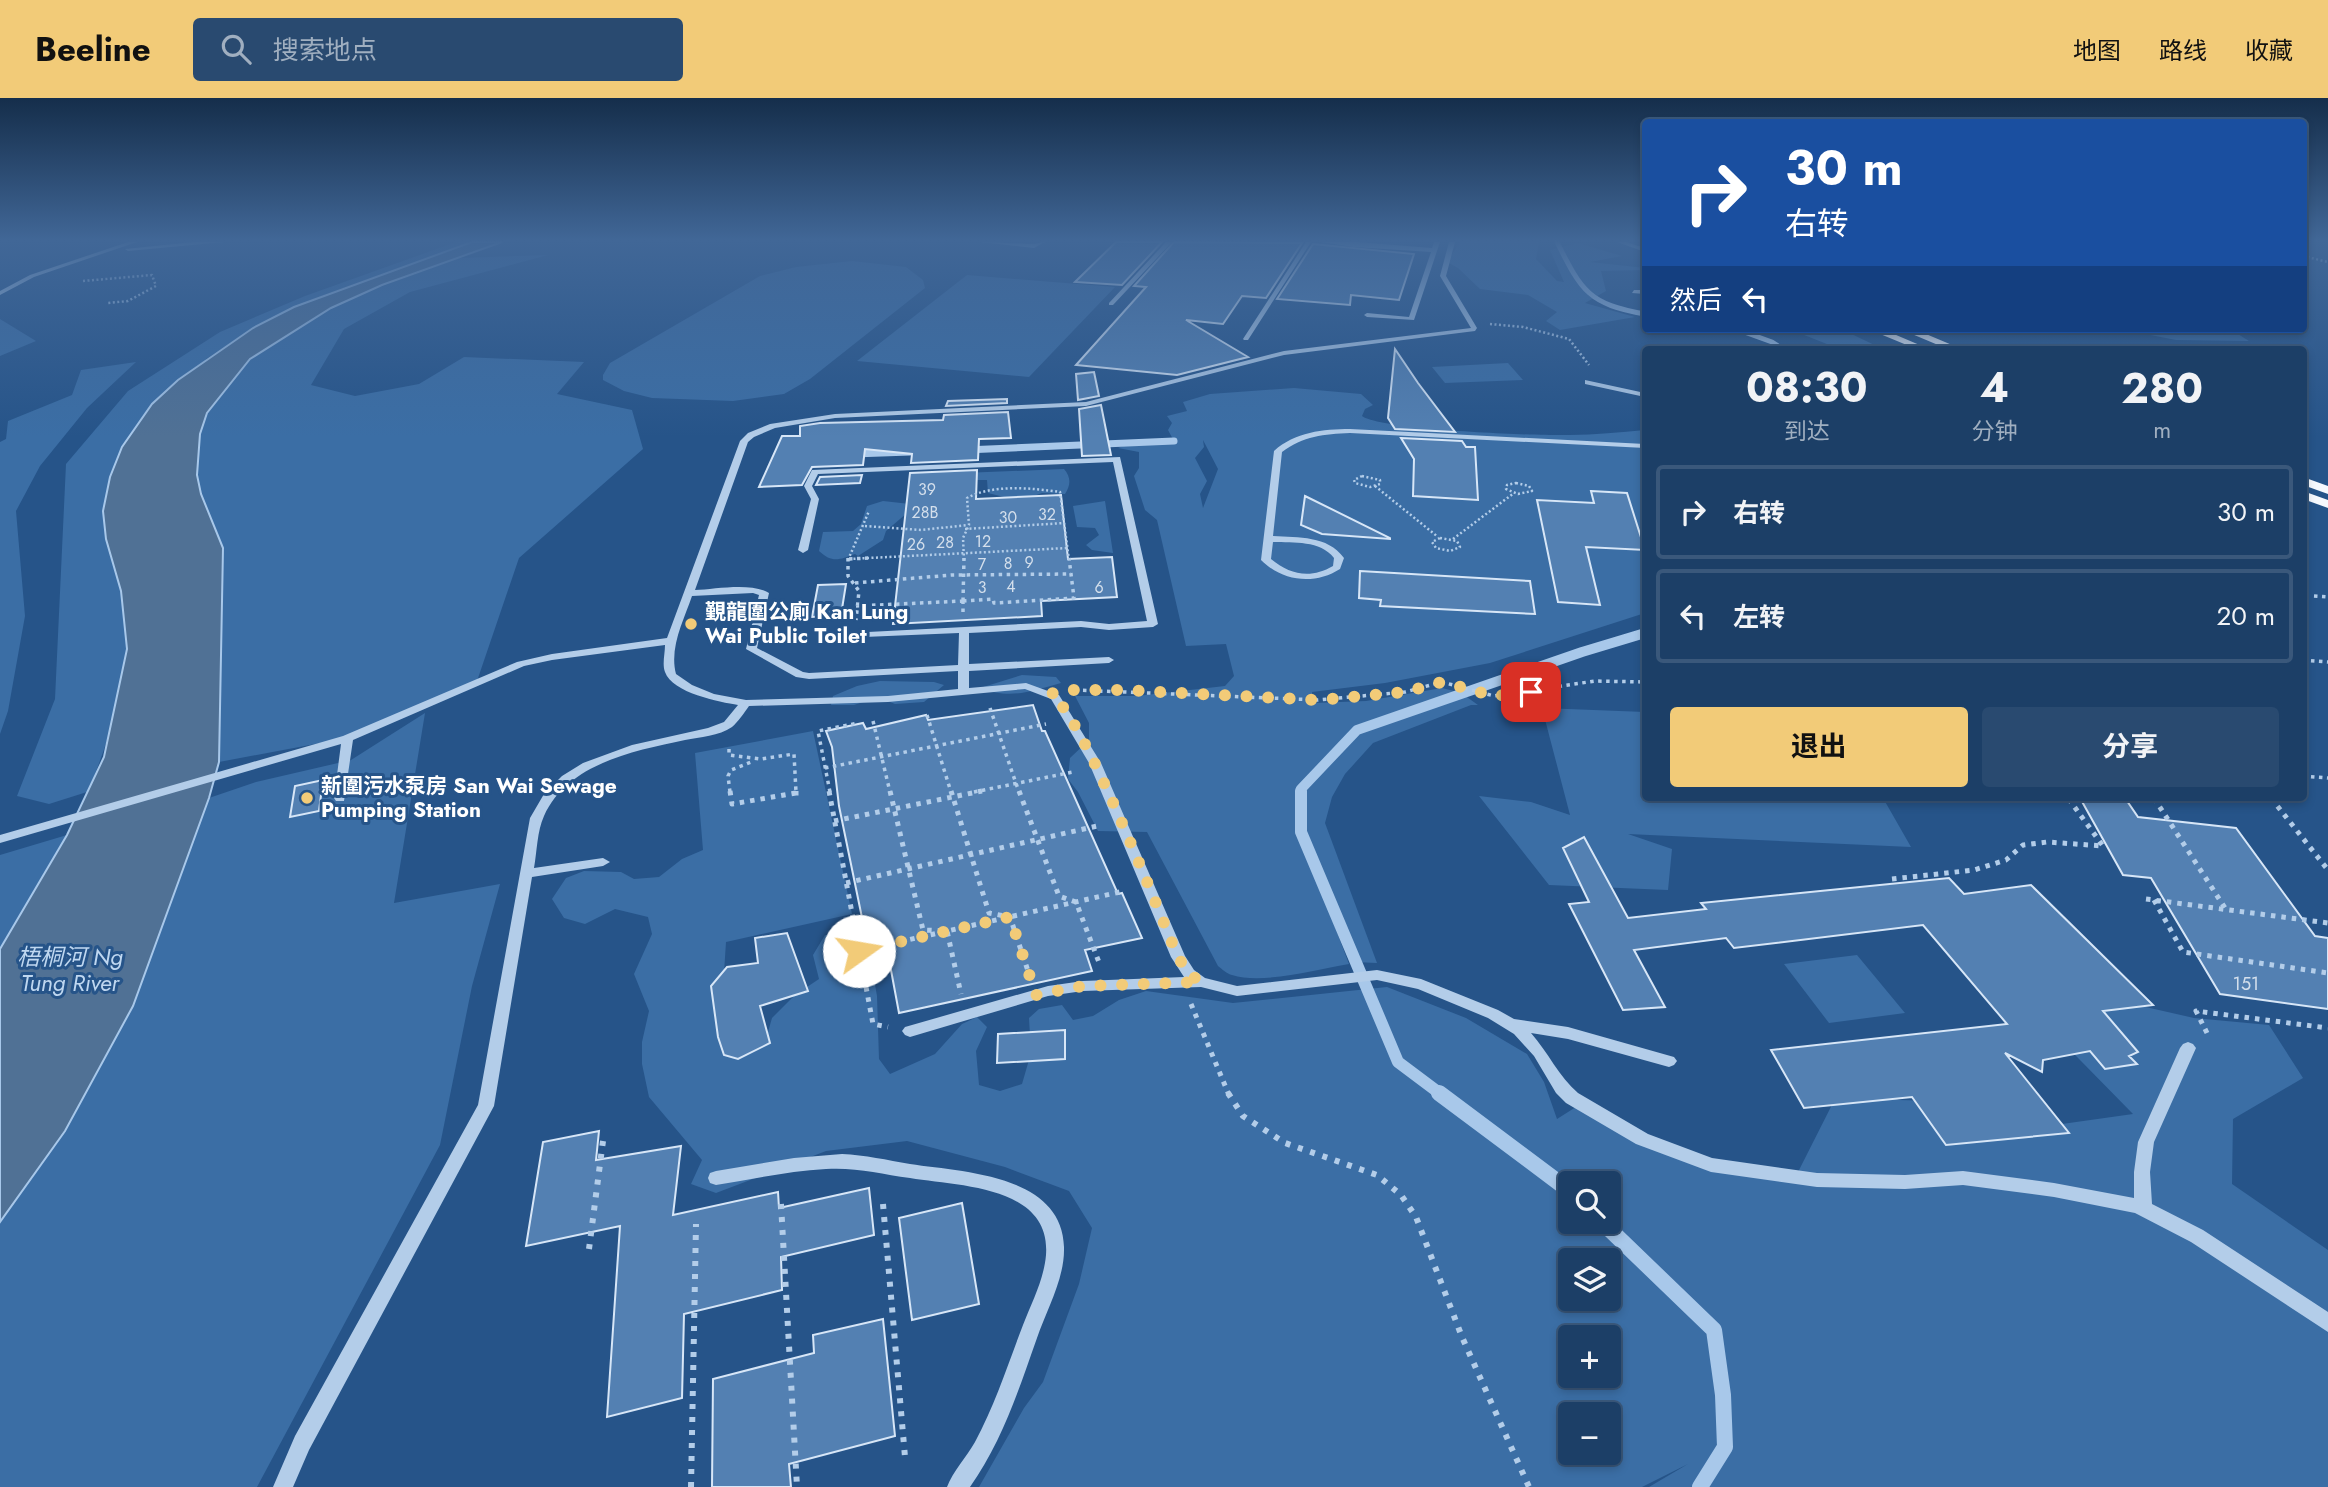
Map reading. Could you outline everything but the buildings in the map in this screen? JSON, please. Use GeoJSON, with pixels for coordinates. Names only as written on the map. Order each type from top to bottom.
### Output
{"type":"FeatureCollection","features":[{"type":"Feature","properties":{"kind":"main road"},"geometry":{"type":"LineString","coordinates":[[1883,333],[1917,346]]}},
{"type":"Feature","properties":{"kind":"main road"},"geometry":{"type":"LineString","coordinates":[[1915,333],[1949,346]]}},
{"type":"Feature","properties":{"kind":"main road"},"geometry":{"type":"LineString","coordinates":[[2307,482],[2328,490]]}},
{"type":"Feature","properties":{"kind":"main road"},"geometry":{"type":"LineString","coordinates":[[2307,496],[2328,504]]}},
{"type":"Feature","properties":{"kind":"street"},"geometry":{"type":"LineString","coordinates":[[1246,339],[1267,307]]}},
{"type":"Feature","properties":{"kind":"street"},"geometry":{"type":"LineString","coordinates":[[1367,315],[1412,319],[1416,307]]}},
{"type":"Feature","properties":{"kind":"street"},"geometry":{"type":"LineString","coordinates":[[1201,982],[1189,974],[1178,957],[1095,763],[1061,703],[1050,694],[1026,686],[877,700],[746,703],[712,697],[688,687],[671,675],[671,641],[744,441],[751,435],[773,426],[858,414],[1086,404],[1284,353],[1465,332],[1474,328],[1461,307]]}},
{"type":"Feature","properties":{"kind":"street"},"geometry":{"type":"LineString","coordinates":[[1588,382],[1642,395]]}},
{"type":"Feature","properties":{"kind":"street"},"geometry":{"type":"LineString","coordinates":[[1269,539],[1324,544],[1339,558],[1337,567],[1328,574],[1313,578],[1297,577],[1276,570],[1266,560],[1278,451],[1290,441],[1309,434],[1350,431],[1642,448]]}},
{"type":"Feature","properties":{"kind":"street"},"geometry":{"type":"LineString","coordinates":[[803,550],[815,499],[808,486],[812,474],[817,471],[1117,459],[1153,624],[1109,628],[1082,624],[868,635]]}},
{"type":"Feature","properties":{"kind":"street"},"geometry":{"type":"LineString","coordinates":[[688,593],[754,590],[764,593],[751,649],[800,675],[1108,660]]}},
{"type":"Feature","properties":{"kind":"street"},"geometry":{"type":"LineString","coordinates":[[963,692],[964,630]]}},
{"type":"Feature","properties":{"kind":"street"},"geometry":{"type":"LineString","coordinates":[[0,839],[346,738],[521,664],[552,657],[671,641]]}},
{"type":"Feature","properties":{"kind":"street"},"geometry":{"type":"LineString","coordinates":[[283,1487],[302,1443],[486,1107],[536,818],[542,804],[555,788],[598,761],[712,731],[728,724],[746,703]]}},
{"type":"Feature","properties":{"kind":"street"},"geometry":{"type":"LineString","coordinates":[[340,798],[346,738]]}},
{"type":"Feature","properties":{"kind":"street"},"geometry":{"type":"LineString","coordinates":[[526,874],[603,862]]}},
{"type":"Feature","properties":{"kind":"street"},"geometry":{"type":"LineString","coordinates":[[910,1031],[1036,995],[1083,986],[1201,982],[1237,991],[1377,975],[1396,977],[1421,984],[1493,1014],[1512,1025],[1539,1052],[1562,1089],[1572,1098],[1643,1139],[1711,1165],[1817,1180],[1905,1182],[1963,1178],[2054,1190],[2143,1208],[2197,1236],[2328,1323]]}},
{"type":"Feature","properties":{"kind":"street"},"geometry":{"type":"LineString","coordinates":[[1512,1025],[1568,1033],[1670,1061]]}},
{"type":"Feature","properties":{"kind":"street"},"geometry":{"type":"LineString","coordinates":[[2143,1208],[2142,1172],[2146,1142],[2188,1048]]}},
{"type":"Feature","properties":{"kind":"street"},"geometry":{"type":"LineString","coordinates":[[716,1178],[844,1161],[985,1182],[1014,1192],[1038,1206],[1053,1231],[1055,1259],[1010,1388],[980,1452],[957,1487]]}},
{"type":"Feature","properties":{"kind":"path"},"geometry":{"type":"LineString","coordinates":[[1471,323],[1523,327],[1569,339],[1603,386]]}},
{"type":"Feature","properties":{"kind":"path"},"geometry":{"type":"LineString","coordinates":[[1375,486],[1380,482],[1374,477],[1362,476],[1354,480],[1361,486],[1375,486],[1438,537]]}},
{"type":"Feature","properties":{"kind":"path"},"geometry":{"type":"LineString","coordinates":[[1453,539],[1461,545],[1454,551],[1440,550],[1432,544],[1436,539],[1453,539],[1514,494],[1527,494],[1533,489],[1521,483],[1507,485],[1506,489],[1514,494]]}},
{"type":"Feature","properties":{"kind":"path"},"geometry":{"type":"LineString","coordinates":[[856,606],[963,601],[993,599],[994,603],[1074,598],[1060,492],[986,491],[971,493],[967,498],[969,525],[965,530],[963,576],[963,601],[964,630]]}},
{"type":"Feature","properties":{"kind":"path"},"geometry":{"type":"LineString","coordinates":[[856,621],[859,590],[848,576],[849,559],[853,543],[865,526],[869,512]]}},
{"type":"Feature","properties":{"kind":"path"},"geometry":{"type":"LineString","coordinates":[[965,530],[1065,523]]}},
{"type":"Feature","properties":{"kind":"path"},"geometry":{"type":"LineString","coordinates":[[865,526],[922,530],[969,525]]}},
{"type":"Feature","properties":{"kind":"path"},"geometry":{"type":"LineString","coordinates":[[849,559],[1068,548]]}},
{"type":"Feature","properties":{"kind":"path"},"geometry":{"type":"LineString","coordinates":[[855,583],[963,576],[1071,574]]}},
{"type":"Feature","properties":{"kind":"path"},"geometry":{"type":"LineString","coordinates":[[2314,596],[2328,597]]}},
{"type":"Feature","properties":{"kind":"path"},"geometry":{"type":"LineString","coordinates":[[2307,660],[2328,662]]}},
{"type":"Feature","properties":{"kind":"path"},"geometry":{"type":"LineString","coordinates":[[1050,694],[1066,690],[1122,690],[1318,700],[1405,692],[1442,682],[1483,695],[1509,696],[1595,681],[1642,682]]}},
{"type":"Feature","properties":{"kind":"path"},"geometry":{"type":"LineString","coordinates":[[987,699],[1036,840],[1059,896],[1076,902]]}},
{"type":"Feature","properties":{"kind":"path"},"geometry":{"type":"LineString","coordinates":[[928,705],[927,715],[989,914],[1010,917]]}},
{"type":"Feature","properties":{"kind":"path"},"geometry":{"type":"LineString","coordinates":[[875,708],[873,721],[923,930],[947,931]]}},
{"type":"Feature","properties":{"kind":"path"},"geometry":{"type":"LineString","coordinates":[[873,721],[818,731],[873,1024],[910,1031]]}},
{"type":"Feature","properties":{"kind":"path"},"geometry":{"type":"LineString","coordinates":[[825,768],[1057,721]]}},
{"type":"Feature","properties":{"kind":"path"},"geometry":{"type":"LineString","coordinates":[[736,741],[730,747],[729,755],[743,759],[794,754],[796,800]]}},
{"type":"Feature","properties":{"kind":"path"},"geometry":{"type":"LineString","coordinates":[[762,759],[731,769],[728,776],[730,802],[739,804],[796,793]]}},
{"type":"Feature","properties":{"kind":"path"},"geometry":{"type":"LineString","coordinates":[[834,821],[1080,771]]}},
{"type":"Feature","properties":{"kind":"path"},"geometry":{"type":"LineString","coordinates":[[2307,776],[2328,778]]}},
{"type":"Feature","properties":{"kind":"path"},"geometry":{"type":"LineString","coordinates":[[1892,879],[1974,870],[2006,860],[2023,845],[2048,842],[2103,846],[2070,801]]}},
{"type":"Feature","properties":{"kind":"path"},"geometry":{"type":"LineString","coordinates":[[2156,801],[2225,909]]}},
{"type":"Feature","properties":{"kind":"path"},"geometry":{"type":"LineString","coordinates":[[2273,801],[2328,870]]}},
{"type":"Feature","properties":{"kind":"path"},"geometry":{"type":"LineString","coordinates":[[846,883],[1105,825]]}},
{"type":"Feature","properties":{"kind":"path"},"geometry":{"type":"LineString","coordinates":[[859,951],[1135,888]]}},
{"type":"Feature","properties":{"kind":"path"},"geometry":{"type":"LineString","coordinates":[[2146,899],[2328,923]]}},
{"type":"Feature","properties":{"kind":"path"},"geometry":{"type":"LineString","coordinates":[[2154,900],[2183,952],[2328,972]]}},
{"type":"Feature","properties":{"kind":"path"},"geometry":{"type":"LineString","coordinates":[[1076,902],[1107,985]]}},
{"type":"Feature","properties":{"kind":"path"},"geometry":{"type":"LineString","coordinates":[[1010,917],[1036,995]]}},
{"type":"Feature","properties":{"kind":"path"},"geometry":{"type":"LineString","coordinates":[[947,931],[966,1015]]}},
{"type":"Feature","properties":{"kind":"path"},"geometry":{"type":"LineString","coordinates":[[1182,982],[1223,1085],[1243,1116],[1285,1143],[1377,1175],[1401,1195],[1416,1217],[1462,1337],[1529,1487]]}},
{"type":"Feature","properties":{"kind":"path"},"geometry":{"type":"LineString","coordinates":[[2205,1028],[2196,1011],[2328,1028]]}},
{"type":"Feature","properties":{"kind":"path"},"geometry":{"type":"LineString","coordinates":[[589,1249],[603,1141]]}},
{"type":"Feature","properties":{"kind":"path"},"geometry":{"type":"LineString","coordinates":[[781,1204],[797,1487]]}},
{"type":"Feature","properties":{"kind":"path"},"geometry":{"type":"LineString","coordinates":[[883,1204],[905,1457]]}},
{"type":"Feature","properties":{"kind":"path"},"geometry":{"type":"LineString","coordinates":[[691,1487],[696,1224]]}},
{"type":"Feature","properties":{"kind":"shaded area"},"geometry":{"type":"Polygon","coordinates":[[[279,307],[299,307],[253,328],[206,359],[106,539],[122,594],[127,637],[117,704],[107,741],[87,792],[49,804],[17,796],[55,699],[66,464],[128,391],[220,332],[279,307]]]}},
{"type":"Feature","properties":{"kind":"shaded area"},"geometry":{"type":"Polygon","coordinates":[[[384,307],[344,329],[311,385],[355,396],[419,384],[464,357],[584,362],[557,394],[632,410],[643,449],[519,558],[476,684],[347,738],[219,762],[223,548],[201,494],[197,475],[200,433],[207,413],[250,359],[331,308],[384,307]]]}},
{"type":"Feature","properties":{"kind":"shaded area"},"geometry":{"type":"Polygon","coordinates":[[[707,307],[901,307],[810,379],[784,394],[733,401],[652,398],[624,391],[603,380],[610,363],[707,307]]]}},
{"type":"Feature","properties":{"kind":"shaded area"},"geometry":{"type":"Polygon","coordinates":[[[926,307],[1096,307],[1029,377],[857,361],[926,307]]]}},
{"type":"Feature","properties":{"kind":"shaded area"},"geometry":{"type":"Polygon","coordinates":[[[1548,307],[1599,307],[1635,317],[1560,330],[1546,321],[1557,312],[1548,307]]]}},
{"type":"Feature","properties":{"kind":"shaded area"},"geometry":{"type":"Polygon","coordinates":[[[0,319],[36,341],[0,356],[0,319]]]}},
{"type":"Feature","properties":{"kind":"shaded area"},"geometry":{"type":"Polygon","coordinates":[[[1799,333],[1849,333],[1877,346],[1832,346],[1799,333]]]}},
{"type":"Feature","properties":{"kind":"shaded area"},"geometry":{"type":"Polygon","coordinates":[[[2140,333],[2236,333],[2249,341],[2176,340],[2140,333]]]}},
{"type":"Feature","properties":{"kind":"shaded area"},"geometry":{"type":"Polygon","coordinates":[[[136,362],[87,408],[40,466],[16,511],[25,616],[8,711],[0,734],[0,442],[6,439],[8,421],[72,395],[81,370],[136,362]]]}},
{"type":"Feature","properties":{"kind":"shaded area"},"geometry":{"type":"Polygon","coordinates":[[[1508,363],[1523,380],[1445,383],[1432,367],[1508,363]]]}},
{"type":"Feature","properties":{"kind":"shaded area"},"geometry":{"type":"Polygon","coordinates":[[[1294,388],[1361,394],[1373,405],[1365,409],[1362,416],[1398,425],[1553,435],[1642,430],[1642,614],[1490,663],[1385,683],[1312,692],[1314,703],[1366,701],[1442,688],[1458,692],[1355,730],[1300,789],[1299,832],[1349,964],[1274,977],[1245,978],[1230,974],[1218,966],[1147,832],[1098,831],[1078,792],[1068,779],[1070,758],[1089,740],[1089,723],[1075,696],[1137,696],[1225,686],[1234,676],[1226,644],[1186,646],[1157,520],[1145,510],[1134,476],[1139,468],[1139,452],[1118,448],[1131,443],[1175,443],[1168,430],[1172,423],[1167,416],[1187,411],[1183,402],[1210,394],[1294,388]],[[1203,440],[1204,447],[1195,458],[1207,481],[1200,494],[1203,508],[1218,469],[1203,440]]]}},
{"type":"Feature","properties":{"kind":"shaded area"},"geometry":{"type":"Polygon","coordinates":[[[1064,469],[1069,481],[1065,494],[1042,493],[1020,501],[988,493],[987,480],[966,480],[963,473],[1064,469]]]}},
{"type":"Feature","properties":{"kind":"shaded area"},"geometry":{"type":"Polygon","coordinates":[[[883,501],[910,504],[907,513],[886,531],[883,540],[858,556],[855,554],[832,559],[819,551],[823,532],[853,531],[861,524],[867,506],[883,501]]]}},
{"type":"Feature","properties":{"kind":"shaded area"},"geometry":{"type":"Polygon","coordinates":[[[1105,501],[1113,553],[1092,550],[1086,545],[1099,535],[1095,528],[1077,527],[1073,506],[1105,501]]]}},
{"type":"Feature","properties":{"kind":"shaded area"},"geometry":{"type":"Polygon","coordinates":[[[1022,675],[1056,677],[1061,683],[1011,694],[980,688],[1022,675]]]}},
{"type":"Feature","properties":{"kind":"shaded area"},"geometry":{"type":"Polygon","coordinates":[[[880,681],[934,682],[944,685],[924,702],[895,704],[878,697],[854,705],[831,705],[833,696],[857,686],[880,681]]]}},
{"type":"Feature","properties":{"kind":"shaded area"},"geometry":{"type":"Polygon","coordinates":[[[1464,695],[1478,705],[1471,705],[1373,743],[1345,774],[1332,797],[1325,823],[1377,963],[1355,962],[1305,831],[1307,789],[1360,731],[1464,695]]]}},
{"type":"Feature","properties":{"kind":"shaded area"},"geometry":{"type":"Polygon","coordinates":[[[1542,708],[1642,712],[1642,801],[1885,801],[1911,847],[1628,834],[1672,849],[1668,890],[1549,885],[1479,796],[1531,802],[1570,815],[1542,708]]]}},
{"type":"Feature","properties":{"kind":"shaded area"},"geometry":{"type":"Polygon","coordinates":[[[425,713],[394,903],[500,884],[472,986],[440,1145],[257,1487],[0,1487],[0,1222],[65,1131],[133,1006],[209,798],[256,782],[351,760],[425,713]]]}},
{"type":"Feature","properties":{"kind":"shaded area"},"geometry":{"type":"Polygon","coordinates":[[[813,731],[852,914],[726,942],[721,1019],[764,1046],[772,1018],[795,995],[819,979],[813,955],[825,935],[840,935],[841,950],[871,962],[877,996],[879,1059],[890,1074],[935,1054],[962,1024],[977,1017],[987,1027],[976,1051],[979,1085],[1000,1091],[1022,1084],[1031,1053],[1029,1018],[1039,1009],[1062,1005],[1073,1020],[1093,1016],[1119,1000],[1146,991],[1233,1003],[1387,987],[1466,1018],[1527,1054],[1544,1082],[1557,1119],[1587,1100],[1682,1154],[1795,1178],[1846,1077],[1899,1100],[2010,1103],[2062,1124],[2133,1114],[2028,1007],[2106,998],[2194,1018],[2269,1025],[2303,1078],[2233,1119],[2232,1184],[2328,1250],[2328,1487],[1649,1487],[1688,1464],[1642,1487],[979,1487],[1024,1408],[1043,1382],[1079,1284],[1092,1228],[1069,1191],[1005,1167],[907,1141],[826,1151],[716,1193],[691,1184],[702,1160],[649,1097],[642,1064],[642,1042],[649,1011],[634,974],[652,934],[648,917],[615,909],[585,924],[564,918],[552,899],[566,878],[584,871],[621,872],[634,879],[659,877],[682,859],[703,850],[695,753],[813,731]]]}},
{"type":"Feature","properties":{"kind":"shaded area"},"geometry":{"type":"Polygon","coordinates":[[[67,835],[0,949],[0,855],[67,835]]]}},
{"type":"Feature","properties":{"kind":"shaded area"},"geometry":{"type":"Polygon","coordinates":[[[1857,955],[1905,1013],[1829,1023],[1784,964],[1857,955]]]}},
{"type":"Feature","properties":{"kind":"water","name":"梧桐河 Ng Tung River"},"geometry":{"type":"Polygon","coordinates":[[[294,307],[334,307],[250,359],[207,413],[200,434],[197,475],[201,494],[223,548],[219,762],[209,798],[133,1006],[65,1131],[0,1222],[0,949],[67,835],[104,757],[127,649],[121,591],[106,539],[103,511],[110,477],[122,447],[152,404],[178,380],[253,328],[294,307]]]}},
{"type":"Feature","properties":{"kind":"waterway"},"geometry":{"type":"LineString","coordinates":[[1614,307],[1642,313]]}},
{"type":"Feature","properties":{"kind":"waterway"},"geometry":{"type":"LineString","coordinates":[[1747,333],[1778,346]]}},
{"type":"Feature","properties":{"kind":"waterway"},"geometry":{"type":"LineString","coordinates":[[965,450],[1174,441]]}},
{"type":"Feature","properties":{"kind":"waterway"},"geometry":{"type":"LineString","coordinates":[[853,454],[910,452]]}},
{"type":"Feature","properties":{"kind":"waterway"},"geometry":{"type":"LineString","coordinates":[[1442,1095],[1398,1062],[1301,832],[1301,789],[1357,730],[1642,634]]}},
{"type":"Feature","properties":{"kind":"waterway"},"geometry":{"type":"LineString","coordinates":[[1439,1093],[1558,1182]]}},
{"type":"Feature","properties":{"kind":"waterway"},"geometry":{"type":"LineString","coordinates":[[1614,1234],[1714,1330],[1723,1395],[1725,1447],[1700,1487]]}},
{"type":"Feature","properties":{"kind":"place","name":"覲龍圍公廁 Kan Lung Wai Public Toilet"},"geometry":{"type":"Point","coordinates":[691,624]}},
{"type":"Feature","properties":{"kind":"place","name":"新圍污水泵房 San Wai Sewage Pumping Station"},"geometry":{"type":"Point","coordinates":[307,798]}},
{"type":"Feature","properties":{"kind":"route"},"geometry":{"type":"LineString","coordinates":[[859,951],[1010,917],[1036,995],[1083,986],[1201,982],[1189,974],[1178,957],[1095,763],[1061,703],[1050,694],[1066,690],[1122,690],[1318,700],[1405,692],[1442,682],[1483,695],[1509,696],[1531,692]]}}]}
